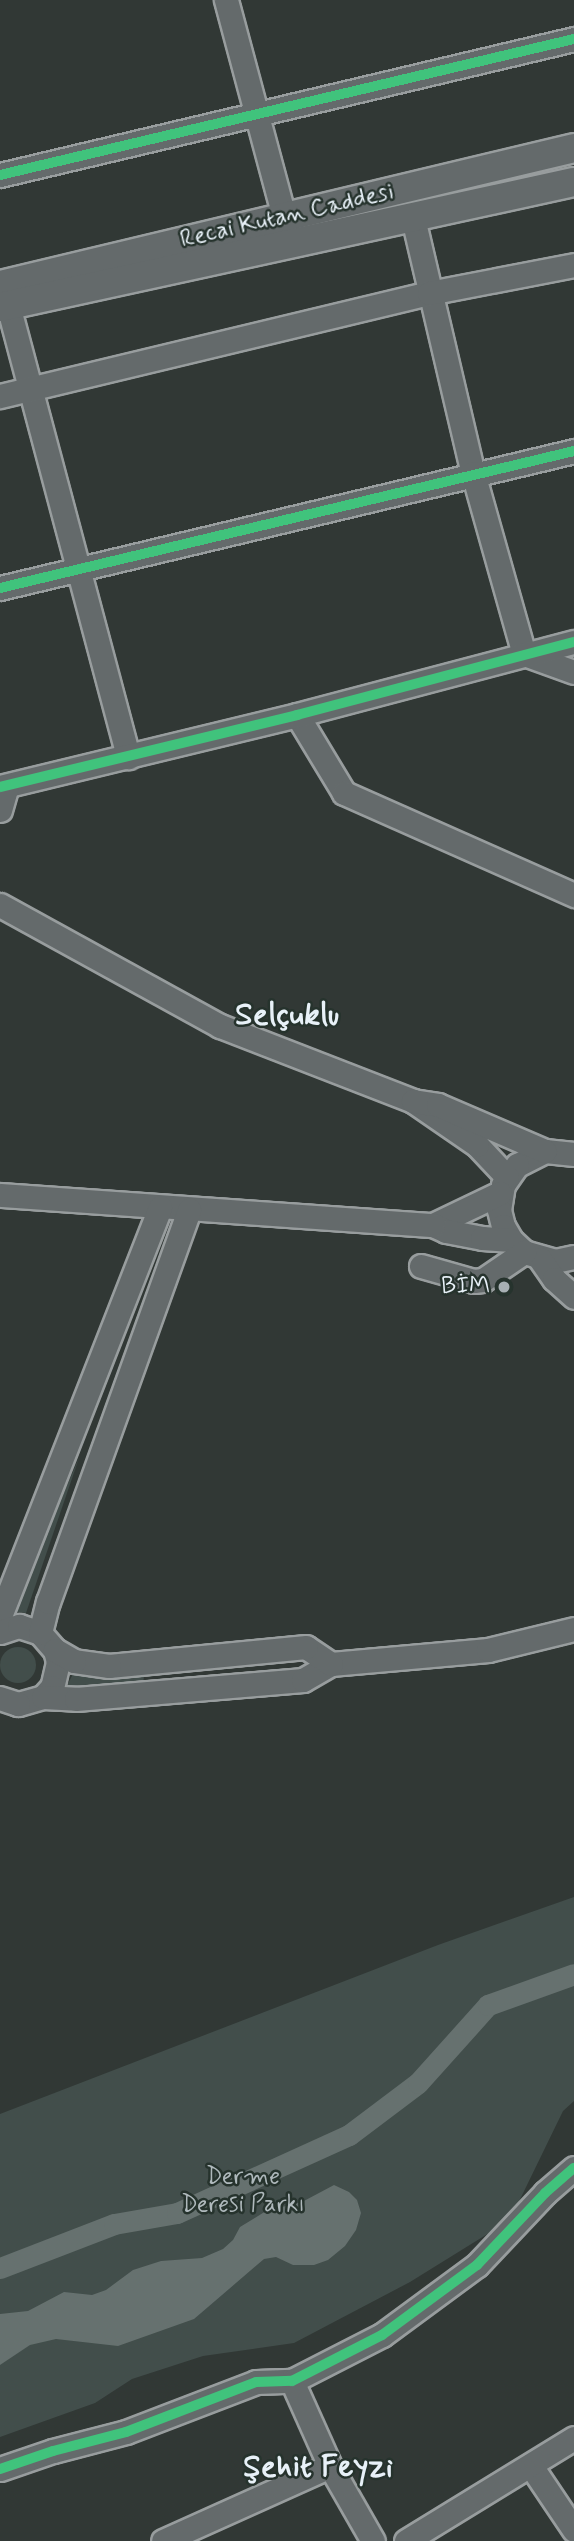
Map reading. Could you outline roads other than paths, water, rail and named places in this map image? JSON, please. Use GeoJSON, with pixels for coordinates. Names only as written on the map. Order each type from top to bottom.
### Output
{"type":"FeatureCollection","features":[{"type":"Feature","properties":{"kind":"main road","name":"Recai Kutan Caddesi"},"geometry":{"type":"LineString","coordinates":[[3,299],[284,217],[574,148]]}},
{"type":"Feature","properties":{"kind":"main road","name":"Recai Kutan Caddesi"},"geometry":{"type":"LineString","coordinates":[[3,299],[414,218],[574,182]]}},
{"type":"Feature","properties":{"kind":"street"},"geometry":{"type":"LineString","coordinates":[[226,0],[284,217]]}},
{"type":"Feature","properties":{"kind":"street"},"geometry":{"type":"LineString","coordinates":[[0,175],[574,39]]}},
{"type":"Feature","properties":{"kind":"street"},"geometry":{"type":"LineString","coordinates":[[414,218],[429,292],[474,473],[524,654]]}},
{"type":"Feature","properties":{"kind":"street"},"geometry":{"type":"LineString","coordinates":[[0,396],[429,292],[574,265]]}},
{"type":"Feature","properties":{"kind":"street"},"geometry":{"type":"LineString","coordinates":[[3,299],[31,389],[128,757]]}},
{"type":"Feature","properties":{"kind":"street"},"geometry":{"type":"LineString","coordinates":[[0,588],[574,451]]}},
{"type":"Feature","properties":{"kind":"street"},"geometry":{"type":"LineString","coordinates":[[0,810],[4,786],[297,715],[574,642]]}},
{"type":"Feature","properties":{"kind":"street"},"geometry":{"type":"LineString","coordinates":[[524,654],[574,672]]}},
{"type":"Feature","properties":{"kind":"street"},"geometry":{"type":"LineString","coordinates":[[297,715],[344,793],[574,895]]}},
{"type":"Feature","properties":{"kind":"street"},"geometry":{"type":"LineString","coordinates":[[0,905],[220,1026],[413,1101],[438,1105],[470,1117],[545,1151],[574,1154]]}},
{"type":"Feature","properties":{"kind":"street"},"geometry":{"type":"LineString","coordinates":[[413,1101],[477,1145],[504,1185],[503,1226],[574,1297]]}},
{"type":"Feature","properties":{"kind":"street"},"geometry":{"type":"LineString","coordinates":[[433,1225],[504,1185],[517,1165],[545,1151]]}},
{"type":"Feature","properties":{"kind":"street"},"geometry":{"type":"LineString","coordinates":[[0,1195],[433,1225],[555,1261],[574,1257]]}},
{"type":"Feature","properties":{"kind":"street"},"geometry":{"type":"LineString","coordinates":[[0,1616],[160,1207]]}},
{"type":"Feature","properties":{"kind":"street"},"geometry":{"type":"LineString","coordinates":[[43,1697],[57,1675],[48,1641],[48,1602],[189,1210]]}},
{"type":"Feature","properties":{"kind":"street"},"geometry":{"type":"LineString","coordinates":[[421,1266],[474,1281],[484,1280],[525,1250]]}},
{"type":"Feature","properties":{"kind":"street"},"geometry":{"type":"LineString","coordinates":[[0,1632],[19,1626],[48,1641],[74,1661],[109,1666],[306,1647],[331,1664]]}},
{"type":"Feature","properties":{"kind":"street"},"geometry":{"type":"LineString","coordinates":[[6,1704],[43,1697],[76,1699],[303,1680],[331,1664],[488,1650],[574,1629]]}},
{"type":"Feature","properties":{"kind":"street"},"geometry":{"type":"LineString","coordinates":[[0,2469],[53,2451],[126,2432],[256,2382],[292,2381],[382,2334],[477,2265],[545,2193],[574,2168]]}},
{"type":"Feature","properties":{"kind":"street"},"geometry":{"type":"LineString","coordinates":[[292,2381],[330,2466],[373,2541]]}},
{"type":"Feature","properties":{"kind":"street"},"geometry":{"type":"LineString","coordinates":[[406,2541],[574,2438]]}},
{"type":"Feature","properties":{"kind":"street"},"geometry":{"type":"LineString","coordinates":[[163,2541],[330,2466]]}},
{"type":"Feature","properties":{"kind":"street"},"geometry":{"type":"LineString","coordinates":[[531,2466],[574,2530]]}},
{"type":"Feature","properties":{"kind":"waterway"},"geometry":{"type":"LineString","coordinates":[[0,2268],[114,2224],[177,2213],[349,2135],[418,2083],[488,2005],[574,1974]]}},
{"type":"Feature","properties":{"kind":"place","name":"BİM"},"geometry":{"type":"Point","coordinates":[504,1287]}},
{"type":"Feature","properties":{"kind":"district","name":"Selçuklu"},"geometry":{"type":"Point","coordinates":[287,1015]}},
{"type":"Feature","properties":{"kind":"district","name":"Şehit Feyzi"},"geometry":{"type":"Point","coordinates":[318,2467]}},
{"type":"Feature","properties":{"kind":"park label","name":"Derme Deresi Parkı"},"geometry":{"type":"Point","coordinates":[243,2191]}}]}
